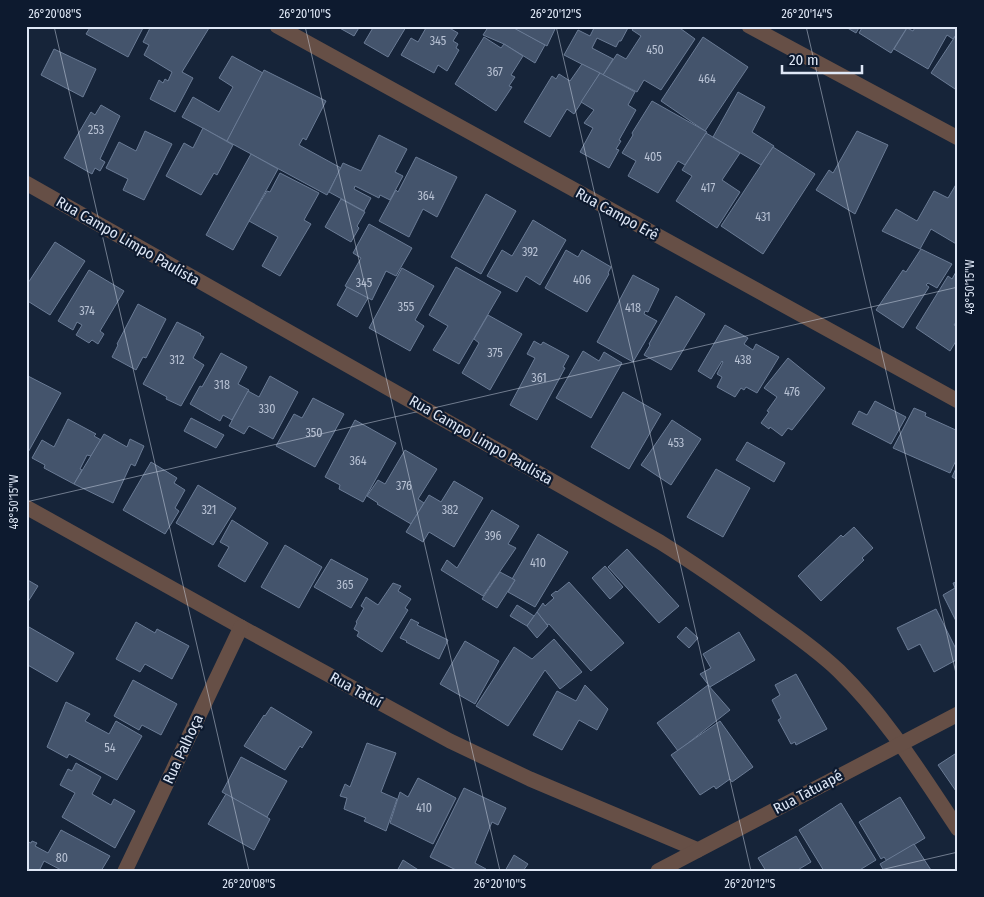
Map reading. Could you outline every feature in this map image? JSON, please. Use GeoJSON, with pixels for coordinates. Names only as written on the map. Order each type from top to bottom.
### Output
{"type":"FeatureCollection","features":[{"type":"Feature","properties":{"kind":"street","name":"Rua Campo Erê"},"geometry":{"type":"LineString","coordinates":[[277,26],[958,401]]}},
{"type":"Feature","properties":{"kind":"street"},"geometry":{"type":"LineString","coordinates":[[749,26],[958,138]]}},
{"type":"Feature","properties":{"kind":"street","name":"Rua Campo Limpo Paulista"},"geometry":{"type":"LineString","coordinates":[[26,183],[660,542],[742,597],[795,635],[832,665],[880,716],[901,743],[958,829]]}},
{"type":"Feature","properties":{"kind":"street","name":"Rua Tatuí"},"geometry":{"type":"LineString","coordinates":[[26,507],[450,741],[530,779],[698,850]]}},
{"type":"Feature","properties":{"kind":"street","name":"Rua Palhoça"},"geometry":{"type":"LineString","coordinates":[[125,871],[241,627]]}},
{"type":"Feature","properties":{"kind":"street","name":"Rua Tatuapé"},"geometry":{"type":"LineString","coordinates":[[658,871],[958,714]]}},
{"type":"Feature","properties":{"kind":"building"},"geometry":{"type":"Polygon","coordinates":[[[91,26],[144,26],[128,57],[86,34],[91,26]]]}},
{"type":"Feature","properties":{"kind":"building"},"geometry":{"type":"Polygon","coordinates":[[[151,26],[207,26],[209,28],[182,72],[193,78],[175,112],[150,99],[159,80],[163,83],[165,79],[168,81],[172,72],[144,55],[149,45],[143,42],[151,26]]]}},
{"type":"Feature","properties":{"kind":"building"},"geometry":{"type":"Polygon","coordinates":[[[336,26],[360,26],[354,36],[336,26]]]}},
{"type":"Feature","properties":{"kind":"building"},"geometry":{"type":"Polygon","coordinates":[[[374,26],[406,27],[388,57],[364,43],[374,26]]]}},
{"type":"Feature","properties":{"kind":"building"},"geometry":{"type":"Polygon","coordinates":[[[427,26],[446,26],[458,33],[453,41],[458,44],[456,48],[459,50],[447,71],[438,65],[434,73],[401,55],[411,38],[418,42],[427,26]]]}},
{"type":"Feature","properties":{"kind":"building"},"geometry":{"type":"Polygon","coordinates":[[[489,26],[511,26],[545,45],[535,63],[504,44],[483,35],[489,26]]]}},
{"type":"Feature","properties":{"kind":"building"},"geometry":{"type":"Polygon","coordinates":[[[551,26],[555,29],[547,46],[512,27],[551,26]]]}},
{"type":"Feature","properties":{"kind":"building"},"geometry":{"type":"Polygon","coordinates":[[[593,26],[629,26],[616,47],[597,38],[592,48],[613,59],[603,75],[564,55],[578,30],[590,36],[594,28],[593,26]]]}},
{"type":"Feature","properties":{"kind":"building"},"geometry":{"type":"Polygon","coordinates":[[[635,26],[677,26],[695,39],[661,90],[644,80],[637,92],[603,75],[617,54],[626,59],[641,36],[632,30],[635,26]]]}},
{"type":"Feature","properties":{"kind":"building"},"geometry":{"type":"Polygon","coordinates":[[[844,26],[860,26],[856,33],[844,26]]]}},
{"type":"Feature","properties":{"kind":"building"},"geometry":{"type":"Polygon","coordinates":[[[863,26],[908,26],[891,53],[859,33],[863,26]]]}},
{"type":"Feature","properties":{"kind":"building"},"geometry":{"type":"Polygon","coordinates":[[[916,26],[958,26],[958,32],[953,39],[947,35],[928,69],[894,49],[907,28],[913,31],[916,26]]]}},
{"type":"Feature","properties":{"kind":"building"},"geometry":{"type":"Polygon","coordinates":[[[958,32],[958,91],[931,73],[958,32]]]}},
{"type":"Feature","properties":{"kind":"building"},"geometry":{"type":"Polygon","coordinates":[[[484,37],[501,48],[504,44],[523,56],[511,75],[515,77],[509,86],[512,87],[496,111],[455,84],[484,37]]]}},
{"type":"Feature","properties":{"kind":"building"},"geometry":{"type":"Polygon","coordinates":[[[703,37],[748,67],[705,131],[661,101],[703,37]]]}},
{"type":"Feature","properties":{"kind":"building"},"geometry":{"type":"Polygon","coordinates":[[[54,49],[96,69],[83,97],[41,75],[54,49]]]}},
{"type":"Feature","properties":{"kind":"building"},"geometry":{"type":"Polygon","coordinates":[[[232,56],[263,73],[227,141],[182,117],[193,97],[219,112],[233,87],[219,78],[232,56]]]}},
{"type":"Feature","properties":{"kind":"building"},"geometry":{"type":"Polygon","coordinates":[[[582,64],[600,73],[574,114],[567,109],[550,137],[524,122],[552,76],[556,79],[559,74],[570,81],[582,64]]]}},
{"type":"Feature","properties":{"kind":"building"},"geometry":{"type":"Polygon","coordinates":[[[264,70],[326,101],[306,140],[303,138],[299,145],[341,168],[327,195],[227,141],[264,70]]]}},
{"type":"Feature","properties":{"kind":"building"},"geometry":{"type":"Polygon","coordinates":[[[600,73],[635,92],[628,105],[636,110],[619,140],[621,141],[616,149],[619,150],[609,168],[580,152],[593,128],[584,123],[594,110],[581,102],[600,73]]]}},
{"type":"Feature","properties":{"kind":"building"},"geometry":{"type":"Polygon","coordinates":[[[738,92],[765,107],[752,132],[774,146],[761,165],[713,137],[738,92]]]}},
{"type":"Feature","properties":{"kind":"building"},"geometry":{"type":"Polygon","coordinates":[[[652,101],[707,132],[685,165],[678,161],[658,193],[628,176],[636,161],[622,153],[652,101]]]}},
{"type":"Feature","properties":{"kind":"building"},"geometry":{"type":"Polygon","coordinates":[[[101,105],[120,116],[100,159],[105,162],[100,171],[95,168],[92,174],[64,158],[91,112],[95,115],[101,105]]]}},
{"type":"Feature","properties":{"kind":"building"},"geometry":{"type":"Polygon","coordinates":[[[203,128],[233,145],[217,175],[214,173],[201,195],[166,176],[184,143],[193,148],[203,128]]]}},
{"type":"Feature","properties":{"kind":"building"},"geometry":{"type":"Polygon","coordinates":[[[145,131],[172,144],[144,200],[123,190],[128,179],[106,168],[119,142],[136,151],[145,131]]]}},
{"type":"Feature","properties":{"kind":"building"},"geometry":{"type":"Polygon","coordinates":[[[857,131],[888,145],[855,214],[816,190],[829,170],[833,173],[857,131]]]}},
{"type":"Feature","properties":{"kind":"building"},"geometry":{"type":"Polygon","coordinates":[[[706,133],[740,153],[722,180],[740,192],[717,228],[676,201],[692,176],[682,170],[706,133]]]}},
{"type":"Feature","properties":{"kind":"building"},"geometry":{"type":"Polygon","coordinates":[[[379,135],[407,149],[395,172],[403,176],[390,200],[380,195],[379,198],[355,186],[354,189],[371,198],[364,211],[329,192],[343,163],[361,171],[379,135]]]}},
{"type":"Feature","properties":{"kind":"building"},"geometry":{"type":"Polygon","coordinates":[[[773,147],[815,174],[763,254],[721,226],[773,147]]]}},
{"type":"Feature","properties":{"kind":"building"},"geometry":{"type":"Polygon","coordinates":[[[251,154],[278,169],[233,250],[206,235],[251,154]]]}},
{"type":"Feature","properties":{"kind":"building"},"geometry":{"type":"Polygon","coordinates":[[[416,157],[457,177],[437,217],[423,209],[409,237],[379,221],[396,190],[398,192],[416,157]]]}},
{"type":"Feature","properties":{"kind":"building"},"geometry":{"type":"Polygon","coordinates":[[[280,173],[319,193],[304,220],[311,224],[280,276],[262,266],[278,237],[249,221],[267,191],[270,192],[280,173]]]}},
{"type":"Feature","properties":{"kind":"building"},"geometry":{"type":"Polygon","coordinates":[[[958,181],[958,245],[931,229],[920,249],[882,231],[896,209],[917,221],[934,191],[948,198],[958,181]]]}},
{"type":"Feature","properties":{"kind":"building"},"geometry":{"type":"Polygon","coordinates":[[[486,194],[516,211],[481,274],[451,257],[486,194]]]}},
{"type":"Feature","properties":{"kind":"building"},"geometry":{"type":"Polygon","coordinates":[[[341,199],[365,212],[351,242],[325,227],[341,199]]]}},
{"type":"Feature","properties":{"kind":"building"},"geometry":{"type":"Polygon","coordinates":[[[533,220],[566,240],[540,285],[526,276],[517,292],[487,276],[502,250],[512,256],[533,220]]]}},
{"type":"Feature","properties":{"kind":"building"},"geometry":{"type":"Polygon","coordinates":[[[369,224],[412,248],[396,276],[386,271],[372,300],[345,286],[361,258],[353,253],[369,224]]]}},
{"type":"Feature","properties":{"kind":"building"},"geometry":{"type":"Polygon","coordinates":[[[55,242],[85,261],[50,315],[26,300],[26,286],[55,242]]]}},
{"type":"Feature","properties":{"kind":"building"},"geometry":{"type":"Polygon","coordinates":[[[921,249],[952,264],[937,288],[928,283],[926,285],[929,287],[903,328],[876,310],[903,270],[906,272],[921,249]]]}},
{"type":"Feature","properties":{"kind":"building"},"geometry":{"type":"Polygon","coordinates":[[[566,250],[578,257],[582,250],[611,267],[609,274],[587,312],[545,288],[566,250]]]}},
{"type":"Feature","properties":{"kind":"building"},"geometry":{"type":"Polygon","coordinates":[[[456,267],[501,292],[459,364],[433,350],[448,326],[429,315],[456,267]]]}},
{"type":"Feature","properties":{"kind":"building"},"geometry":{"type":"Polygon","coordinates":[[[402,268],[434,286],[415,320],[424,326],[410,351],[369,328],[402,268]]]}},
{"type":"Feature","properties":{"kind":"building"},"geometry":{"type":"Polygon","coordinates":[[[89,270],[124,291],[100,331],[104,334],[98,344],[92,340],[89,343],[76,335],[82,325],[77,322],[73,330],[58,321],[89,270]]]}},
{"type":"Feature","properties":{"kind":"building"},"geometry":{"type":"Polygon","coordinates":[[[957,270],[958,319],[954,325],[958,327],[958,338],[950,351],[916,328],[948,276],[952,279],[957,270]]]}},
{"type":"Feature","properties":{"kind":"building"},"geometry":{"type":"Polygon","coordinates":[[[633,275],[659,289],[648,312],[645,311],[644,314],[657,321],[633,362],[597,342],[633,275]]]}},
{"type":"Feature","properties":{"kind":"building"},"geometry":{"type":"Polygon","coordinates":[[[347,287],[368,298],[357,317],[337,305],[347,287]]]}},
{"type":"Feature","properties":{"kind":"building"},"geometry":{"type":"Polygon","coordinates":[[[676,296],[705,314],[671,370],[644,355],[676,296]]]}},
{"type":"Feature","properties":{"kind":"building"},"geometry":{"type":"Polygon","coordinates":[[[138,304],[166,319],[146,358],[143,357],[136,370],[112,357],[138,304]]]}},
{"type":"Feature","properties":{"kind":"building"},"geometry":{"type":"Polygon","coordinates":[[[488,315],[522,334],[490,390],[462,373],[479,343],[474,339],[488,315]]]}},
{"type":"Feature","properties":{"kind":"building"},"geometry":{"type":"Polygon","coordinates":[[[177,322],[204,337],[193,358],[204,365],[181,406],[143,384],[177,322]]]}},
{"type":"Feature","properties":{"kind":"building"},"geometry":{"type":"Polygon","coordinates":[[[725,325],[748,338],[744,344],[753,350],[756,344],[779,357],[757,393],[746,387],[744,390],[741,388],[735,397],[717,387],[722,377],[717,374],[722,361],[711,379],[698,371],[725,325]]]}},
{"type":"Feature","properties":{"kind":"building"},"geometry":{"type":"Polygon","coordinates":[[[534,341],[541,345],[543,342],[569,356],[563,367],[565,368],[537,420],[510,405],[535,358],[527,354],[534,341]]]}},
{"type":"Feature","properties":{"kind":"building"},"geometry":{"type":"Polygon","coordinates":[[[583,351],[599,361],[604,352],[622,363],[591,418],[556,398],[583,351]]]}},
{"type":"Feature","properties":{"kind":"building"},"geometry":{"type":"Polygon","coordinates":[[[221,353],[247,367],[238,384],[249,390],[232,420],[223,415],[220,421],[190,404],[221,353]]]}},
{"type":"Feature","properties":{"kind":"building"},"geometry":{"type":"Polygon","coordinates":[[[788,358],[825,388],[792,430],[788,428],[782,436],[761,423],[777,397],[764,388],[788,358]]]}},
{"type":"Feature","properties":{"kind":"building"},"geometry":{"type":"Polygon","coordinates":[[[26,375],[61,393],[26,456],[26,375]]]}},
{"type":"Feature","properties":{"kind":"building"},"geometry":{"type":"Polygon","coordinates":[[[270,376],[298,392],[273,439],[249,426],[244,434],[229,426],[248,391],[259,397],[270,376]]]}},
{"type":"Feature","properties":{"kind":"building"},"geometry":{"type":"Polygon","coordinates":[[[623,392],[661,414],[629,469],[591,447],[623,392]]]}},
{"type":"Feature","properties":{"kind":"building"},"geometry":{"type":"Polygon","coordinates":[[[313,398],[344,414],[315,467],[276,446],[294,414],[302,418],[313,398]]]}},
{"type":"Feature","properties":{"kind":"building"},"geometry":{"type":"Polygon","coordinates":[[[875,401],[906,417],[891,444],[852,424],[859,411],[867,415],[875,401]]]}},
{"type":"Feature","properties":{"kind":"building"},"geometry":{"type":"Polygon","coordinates":[[[914,408],[926,413],[925,416],[958,431],[958,456],[950,473],[893,448],[914,408]]]}},
{"type":"Feature","properties":{"kind":"building"},"geometry":{"type":"Polygon","coordinates":[[[191,418],[224,435],[216,448],[184,431],[191,418]]]}},
{"type":"Feature","properties":{"kind":"building"},"geometry":{"type":"Polygon","coordinates":[[[68,419],[96,434],[94,436],[101,440],[91,456],[87,455],[80,469],[82,470],[74,484],[44,468],[45,465],[32,458],[42,440],[54,447],[68,419]]]}},
{"type":"Feature","properties":{"kind":"building"},"geometry":{"type":"Polygon","coordinates":[[[355,420],[396,443],[363,502],[339,489],[340,485],[325,477],[355,420]]]}},
{"type":"Feature","properties":{"kind":"building"},"geometry":{"type":"Polygon","coordinates":[[[672,420],[701,439],[671,485],[641,465],[672,420]]]}},
{"type":"Feature","properties":{"kind":"building"},"geometry":{"type":"Polygon","coordinates":[[[104,434],[127,447],[130,439],[144,446],[135,466],[131,464],[113,503],[74,484],[104,434]]]}},
{"type":"Feature","properties":{"kind":"building"},"geometry":{"type":"Polygon","coordinates":[[[747,442],[785,463],[774,482],[736,460],[747,442]]]}},
{"type":"Feature","properties":{"kind":"building"},"geometry":{"type":"Polygon","coordinates":[[[405,450],[437,469],[418,499],[424,503],[411,524],[367,496],[378,480],[385,484],[405,450]]]}},
{"type":"Feature","properties":{"kind":"building"},"geometry":{"type":"Polygon","coordinates":[[[151,462],[177,478],[174,483],[185,490],[175,508],[179,511],[165,534],[123,510],[151,462]]]}},
{"type":"Feature","properties":{"kind":"building"},"geometry":{"type":"Polygon","coordinates":[[[958,464],[958,480],[952,477],[958,464]]]}},
{"type":"Feature","properties":{"kind":"building"},"geometry":{"type":"Polygon","coordinates":[[[716,469],[750,488],[723,537],[687,517],[716,469]]]}},
{"type":"Feature","properties":{"kind":"building"},"geometry":{"type":"Polygon","coordinates":[[[454,481],[483,498],[454,547],[429,532],[423,542],[406,532],[429,495],[441,502],[454,481]]]}},
{"type":"Feature","properties":{"kind":"building"},"geometry":{"type":"Polygon","coordinates":[[[198,485],[236,508],[213,545],[176,523],[198,485]]]}},
{"type":"Feature","properties":{"kind":"building"},"geometry":{"type":"Polygon","coordinates":[[[492,510],[519,526],[508,544],[516,548],[483,596],[441,570],[447,560],[457,568],[492,510]]]}},
{"type":"Feature","properties":{"kind":"building"},"geometry":{"type":"Polygon","coordinates":[[[232,520],[268,543],[245,582],[218,566],[229,547],[220,542],[232,520]]]}},
{"type":"Feature","properties":{"kind":"building"},"geometry":{"type":"Polygon","coordinates":[[[854,527],[873,548],[862,558],[864,560],[821,601],[798,576],[841,535],[843,537],[854,527]]]}},
{"type":"Feature","properties":{"kind":"building"},"geometry":{"type":"Polygon","coordinates":[[[538,534],[568,552],[535,607],[508,592],[515,580],[512,579],[538,534]]]}},
{"type":"Feature","properties":{"kind":"building"},"geometry":{"type":"Polygon","coordinates":[[[285,545],[322,567],[299,608],[261,587],[285,545]]]}},
{"type":"Feature","properties":{"kind":"building"},"geometry":{"type":"Polygon","coordinates":[[[627,549],[679,606],[659,623],[608,567],[627,549]]]}},
{"type":"Feature","properties":{"kind":"building"},"geometry":{"type":"Polygon","coordinates":[[[331,559],[368,579],[351,608],[314,587],[331,559]]]}},
{"type":"Feature","properties":{"kind":"building"},"geometry":{"type":"Polygon","coordinates":[[[605,566],[623,587],[610,599],[592,578],[605,566]]]}},
{"type":"Feature","properties":{"kind":"building"},"geometry":{"type":"Polygon","coordinates":[[[500,572],[515,580],[497,608],[482,599],[500,572]]]}},
{"type":"Feature","properties":{"kind":"building"},"geometry":{"type":"Polygon","coordinates":[[[26,579],[38,586],[26,605],[26,579]]]}},
{"type":"Feature","properties":{"kind":"building"},"geometry":{"type":"Polygon","coordinates":[[[569,582],[624,643],[591,671],[537,612],[543,603],[545,606],[554,598],[551,595],[569,582]]]}},
{"type":"Feature","properties":{"kind":"building"},"geometry":{"type":"Polygon","coordinates":[[[958,582],[958,625],[943,595],[955,588],[953,583],[958,582]]]}},
{"type":"Feature","properties":{"kind":"building"},"geometry":{"type":"Polygon","coordinates":[[[393,583],[401,586],[398,591],[411,599],[405,608],[408,610],[382,652],[357,636],[359,632],[354,629],[364,608],[361,606],[366,597],[378,605],[393,583]]]}},
{"type":"Feature","properties":{"kind":"building"},"geometry":{"type":"Polygon","coordinates":[[[517,605],[534,616],[527,626],[510,616],[517,605]]]}},
{"type":"Feature","properties":{"kind":"building"},"geometry":{"type":"Polygon","coordinates":[[[936,609],[958,653],[958,659],[934,672],[920,644],[908,650],[897,628],[936,609]]]}},
{"type":"Feature","properties":{"kind":"building"},"geometry":{"type":"Polygon","coordinates":[[[537,612],[548,626],[537,638],[527,626],[537,612]]]}},
{"type":"Feature","properties":{"kind":"building"},"geometry":{"type":"Polygon","coordinates":[[[411,619],[419,623],[417,625],[448,640],[439,659],[400,638],[411,619]]]}},
{"type":"Feature","properties":{"kind":"building"},"geometry":{"type":"Polygon","coordinates":[[[136,622],[155,633],[157,629],[189,646],[172,679],[145,664],[140,672],[116,659],[136,622]]]}},
{"type":"Feature","properties":{"kind":"building"},"geometry":{"type":"Polygon","coordinates":[[[29,627],[74,653],[57,682],[26,664],[26,632],[29,627]]]}},
{"type":"Feature","properties":{"kind":"building"},"geometry":{"type":"Polygon","coordinates":[[[686,627],[698,638],[689,648],[677,637],[686,627]]]}},
{"type":"Feature","properties":{"kind":"building"},"geometry":{"type":"Polygon","coordinates":[[[739,632],[755,660],[710,687],[700,674],[711,668],[703,654],[739,632]]]}},
{"type":"Feature","properties":{"kind":"building"},"geometry":{"type":"Polygon","coordinates":[[[554,639],[582,672],[560,689],[545,670],[508,726],[476,706],[514,647],[532,659],[554,639]]]}},
{"type":"Feature","properties":{"kind":"building"},"geometry":{"type":"Polygon","coordinates":[[[465,641],[499,661],[475,704],[440,684],[465,641]]]}},
{"type":"Feature","properties":{"kind":"building"},"geometry":{"type":"Polygon","coordinates":[[[796,674],[827,729],[796,745],[795,742],[791,744],[778,720],[781,718],[772,700],[780,695],[775,685],[796,674]]]}},
{"type":"Feature","properties":{"kind":"building"},"geometry":{"type":"Polygon","coordinates":[[[133,680],[177,704],[161,735],[142,725],[139,730],[114,716],[133,680]]]}},
{"type":"Feature","properties":{"kind":"building"},"geometry":{"type":"Polygon","coordinates":[[[585,685],[608,709],[597,730],[579,720],[562,750],[533,735],[557,691],[576,701],[585,685]]]}},
{"type":"Feature","properties":{"kind":"building"},"geometry":{"type":"Polygon","coordinates":[[[708,685],[730,710],[678,751],[657,723],[708,685]]]}},
{"type":"Feature","properties":{"kind":"building"},"geometry":{"type":"Polygon","coordinates":[[[66,702],[90,714],[85,721],[109,734],[116,721],[142,736],[117,780],[69,754],[67,758],[47,747],[66,702]]]}},
{"type":"Feature","properties":{"kind":"building"},"geometry":{"type":"Polygon","coordinates":[[[271,707],[312,732],[302,748],[300,746],[285,770],[244,746],[271,707]]]}},
{"type":"Feature","properties":{"kind":"building"},"geometry":{"type":"Polygon","coordinates":[[[720,721],[753,767],[732,782],[730,779],[716,789],[714,786],[700,795],[671,755],[720,721]]]}},
{"type":"Feature","properties":{"kind":"building"},"geometry":{"type":"Polygon","coordinates":[[[367,743],[396,753],[381,792],[397,799],[386,831],[364,821],[366,818],[344,809],[347,798],[340,796],[345,784],[350,787],[367,743]]]}},
{"type":"Feature","properties":{"kind":"building"},"geometry":{"type":"Polygon","coordinates":[[[958,752],[958,794],[938,765],[958,752]]]}},
{"type":"Feature","properties":{"kind":"building"},"geometry":{"type":"Polygon","coordinates":[[[241,757],[287,781],[267,817],[222,792],[241,757]]]}},
{"type":"Feature","properties":{"kind":"building"},"geometry":{"type":"Polygon","coordinates":[[[76,763],[101,777],[92,794],[111,805],[114,799],[135,811],[115,848],[62,817],[75,793],[60,785],[68,769],[72,771],[76,763]]]}},
{"type":"Feature","properties":{"kind":"building"},"geometry":{"type":"Polygon","coordinates":[[[418,778],[456,798],[433,844],[390,823],[400,792],[408,797],[418,778]]]}},
{"type":"Feature","properties":{"kind":"building"},"geometry":{"type":"Polygon","coordinates":[[[464,788],[506,808],[498,825],[492,822],[475,863],[486,869],[485,871],[458,871],[430,857],[464,788]]]}},
{"type":"Feature","properties":{"kind":"building"},"geometry":{"type":"Polygon","coordinates":[[[226,794],[270,819],[254,850],[208,824],[226,794]]]}},
{"type":"Feature","properties":{"kind":"building"},"geometry":{"type":"Polygon","coordinates":[[[900,797],[925,838],[887,861],[884,857],[881,859],[859,822],[900,797]]]}},
{"type":"Feature","properties":{"kind":"building"},"geometry":{"type":"Polygon","coordinates":[[[841,803],[876,860],[858,871],[824,871],[799,830],[841,803]]]}},
{"type":"Feature","properties":{"kind":"building"},"geometry":{"type":"Polygon","coordinates":[[[61,830],[110,856],[101,871],[63,871],[44,861],[39,871],[26,871],[26,841],[37,843],[35,846],[48,853],[61,830]]]}},
{"type":"Feature","properties":{"kind":"building"},"geometry":{"type":"Polygon","coordinates":[[[796,836],[811,862],[796,871],[766,871],[758,858],[796,836]]]}},
{"type":"Feature","properties":{"kind":"building"},"geometry":{"type":"Polygon","coordinates":[[[914,844],[931,870],[884,871],[880,864],[914,844]]]}},
{"type":"Feature","properties":{"kind":"building"},"geometry":{"type":"Polygon","coordinates":[[[514,855],[528,864],[523,871],[505,871],[514,855]]]}},
{"type":"Feature","properties":{"kind":"building"},"geometry":{"type":"Polygon","coordinates":[[[403,860],[420,871],[397,871],[403,860]]]}}]}
